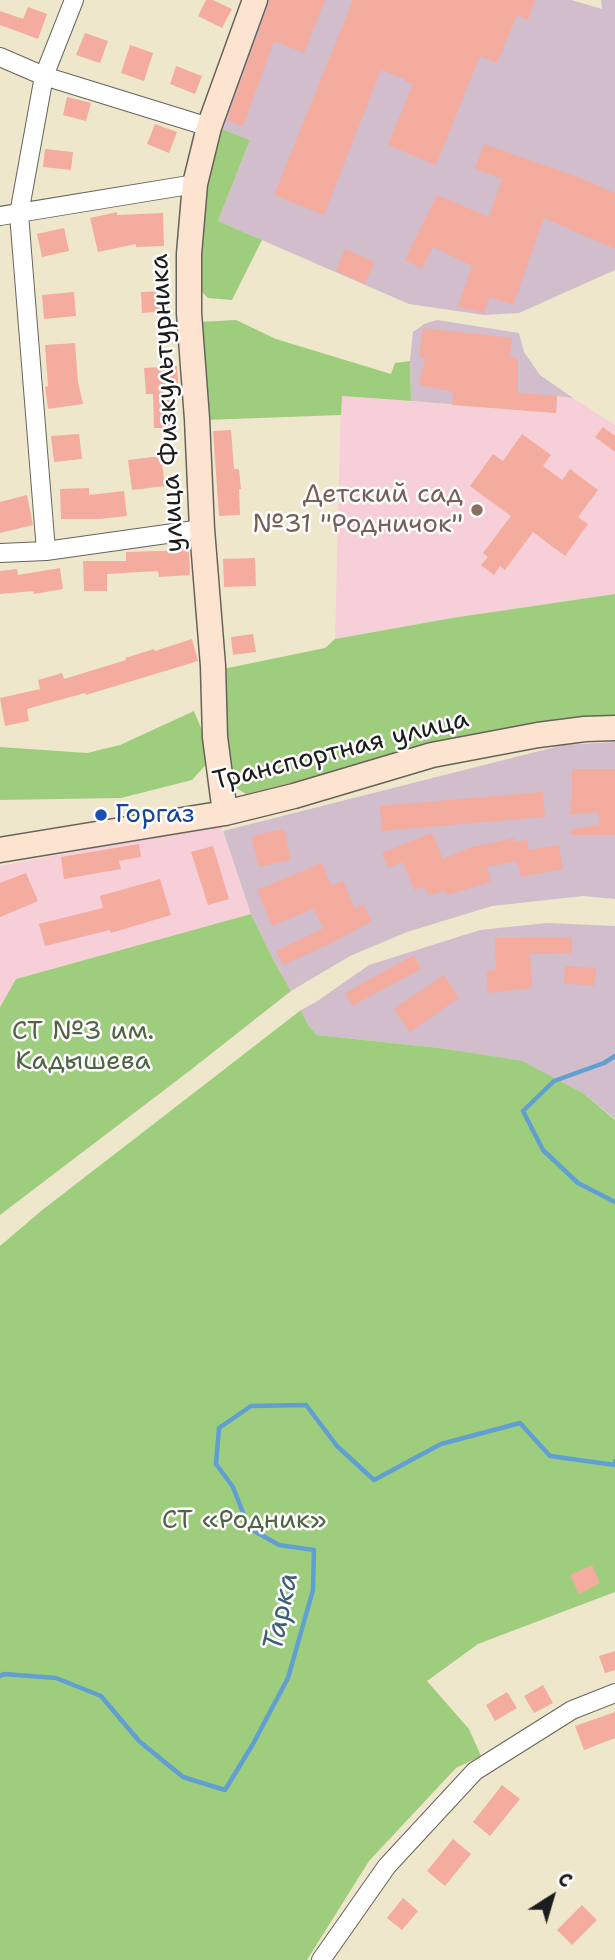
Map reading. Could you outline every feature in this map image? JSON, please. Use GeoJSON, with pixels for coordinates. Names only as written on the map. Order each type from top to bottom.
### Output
{"type":"FeatureCollection","features":[{"type":"Feature","properties":{"kind":"street"},"geometry":{"type":"LineString","coordinates":[[46,551],[19,214],[44,76],[74,0]]}},
{"type":"Feature","properties":{"kind":"street","name":"улица Физкультурника"},"geometry":{"type":"LineString","coordinates":[[225,813],[215,737],[213,666],[188,313],[189,254],[195,184],[209,127],[255,0]]}},
{"type":"Feature","properties":{"kind":"street"},"geometry":{"type":"LineString","coordinates":[[0,57],[44,76],[209,127]]}},
{"type":"Feature","properties":{"kind":"street"},"geometry":{"type":"LineString","coordinates":[[0,216],[195,184]]}},
{"type":"Feature","properties":{"kind":"street"},"geometry":{"type":"LineString","coordinates":[[0,553],[46,551],[202,529]]}},
{"type":"Feature","properties":{"kind":"street","name":"Транспортная улица"},"geometry":{"type":"LineString","coordinates":[[0,850],[225,813],[294,796],[432,755],[538,735],[585,729],[615,729]]}},
{"type":"Feature","properties":{"kind":"street"},"geometry":{"type":"LineString","coordinates":[[321,1960],[387,1866],[475,1771],[572,1710],[615,1693]]}},
{"type":"Feature","properties":{"kind":"shaded area"},"geometry":{"type":"Polygon","coordinates":[[[263,0],[571,0],[602,9],[601,0],[615,0],[615,270],[519,313],[484,315],[409,304],[218,221],[250,140],[222,129],[226,103],[263,0]]]}},
{"type":"Feature","properties":{"kind":"shaded area"},"geometry":{"type":"Polygon","coordinates":[[[437,320],[519,333],[524,352],[540,375],[573,398],[557,396],[556,413],[411,401],[410,361],[413,332],[424,324],[437,320]]]}},
{"type":"Feature","properties":{"kind":"shaded area","name":"Детский сад №31 \"Родничок\""},"geometry":{"type":"Polygon","coordinates":[[[341,396],[555,413],[557,396],[573,398],[615,425],[615,594],[452,618],[335,639],[341,396]]]}},
{"type":"Feature","properties":{"kind":"shaded area"},"geometry":{"type":"Polygon","coordinates":[[[615,742],[615,899],[583,896],[492,906],[407,932],[350,956],[291,991],[251,914],[223,831],[563,745],[615,742]]]}},
{"type":"Feature","properties":{"kind":"shaded area"},"geometry":{"type":"Polygon","coordinates":[[[220,824],[251,914],[16,979],[0,1007],[0,866],[220,824]]]}},
{"type":"Feature","properties":{"kind":"shaded area"},"geometry":{"type":"Polygon","coordinates":[[[547,923],[615,926],[615,1119],[583,1093],[522,1062],[440,1048],[317,1035],[308,1025],[301,1010],[369,965],[480,930],[547,923]]]}},
{"type":"Feature","properties":{"kind":"green space"},"geometry":{"type":"Polygon","coordinates":[[[222,129],[250,140],[218,221],[262,240],[232,300],[208,298],[199,289],[207,177],[222,129]]]}},
{"type":"Feature","properties":{"kind":"green space"},"geometry":{"type":"Polygon","coordinates":[[[236,320],[276,339],[391,374],[395,363],[410,361],[411,401],[342,396],[341,415],[205,420],[199,322],[236,320]]]}},
{"type":"Feature","properties":{"kind":"green space"},"geometry":{"type":"Polygon","coordinates":[[[615,594],[615,715],[447,745],[246,794],[228,783],[223,669],[325,648],[335,639],[452,618],[615,594]]]}},
{"type":"Feature","properties":{"kind":"green space"},"geometry":{"type":"Polygon","coordinates":[[[194,711],[213,757],[192,780],[121,798],[0,800],[0,747],[87,753],[120,745],[194,711]]]}},
{"type":"Feature","properties":{"kind":"green space","name":"СТ №3 им. Кадышева"},"geometry":{"type":"Polygon","coordinates":[[[251,914],[291,991],[0,1215],[0,1007],[16,979],[251,914]]]}},
{"type":"Feature","properties":{"kind":"green space","name":"СТ «Родник»"},"geometry":{"type":"Polygon","coordinates":[[[301,1010],[308,1025],[317,1035],[440,1048],[522,1061],[583,1093],[615,1120],[615,1592],[478,1644],[427,1681],[469,1729],[481,1756],[456,1768],[369,1861],[307,1960],[0,1960],[0,1246],[41,1211],[301,1010]]]}},
{"type":"Feature","properties":{"kind":"building"},"geometry":{"type":"Polygon","coordinates":[[[206,0],[213,0],[232,9],[222,28],[198,16],[206,0]]]}},
{"type":"Feature","properties":{"kind":"building"},"geometry":{"type":"Polygon","coordinates":[[[270,0],[325,0],[304,53],[274,41],[243,126],[227,120],[270,0]]]}},
{"type":"Feature","properties":{"kind":"building"},"geometry":{"type":"Polygon","coordinates":[[[353,0],[535,0],[528,20],[517,15],[497,63],[480,56],[436,165],[388,145],[413,84],[381,70],[324,215],[274,195],[353,0]]]}},
{"type":"Feature","properties":{"kind":"building"},"geometry":{"type":"Polygon","coordinates":[[[28,7],[47,14],[38,39],[0,25],[0,11],[23,19],[28,7]]]}},
{"type":"Feature","properties":{"kind":"building"},"geometry":{"type":"Polygon","coordinates":[[[85,33],[108,41],[100,63],[76,55],[85,33]]]}},
{"type":"Feature","properties":{"kind":"building"},"geometry":{"type":"Polygon","coordinates":[[[130,45],[153,53],[144,81],[121,73],[130,45]]]}},
{"type":"Feature","properties":{"kind":"building"},"geometry":{"type":"Polygon","coordinates":[[[176,66],[202,76],[195,94],[170,84],[176,66]]]}},
{"type":"Feature","properties":{"kind":"building"},"geometry":{"type":"Polygon","coordinates":[[[67,97],[91,103],[86,121],[63,115],[67,97]]]}},
{"type":"Feature","properties":{"kind":"building"},"geometry":{"type":"Polygon","coordinates":[[[155,124],[177,132],[169,153],[147,144],[155,124]]]}},
{"type":"Feature","properties":{"kind":"building"},"geometry":{"type":"Polygon","coordinates":[[[484,144],[615,193],[615,249],[544,218],[513,305],[490,297],[484,313],[458,307],[472,266],[433,247],[422,269],[405,260],[437,195],[489,217],[502,179],[475,169],[484,144]]]}},
{"type":"Feature","properties":{"kind":"building"},"geometry":{"type":"Polygon","coordinates":[[[45,149],[73,152],[71,170],[43,167],[45,149]]]}},
{"type":"Feature","properties":{"kind":"building"},"geometry":{"type":"Polygon","coordinates":[[[117,212],[117,215],[163,213],[164,246],[136,247],[136,244],[98,252],[90,218],[117,212]]]}},
{"type":"Feature","properties":{"kind":"building"},"geometry":{"type":"Polygon","coordinates":[[[64,228],[69,251],[42,257],[37,234],[64,228]]]}},
{"type":"Feature","properties":{"kind":"building"},"geometry":{"type":"Polygon","coordinates":[[[345,249],[374,262],[365,284],[336,271],[345,249]]]}},
{"type":"Feature","properties":{"kind":"building"},"geometry":{"type":"Polygon","coordinates":[[[167,291],[168,311],[142,313],[141,292],[167,291]]]}},
{"type":"Feature","properties":{"kind":"building"},"geometry":{"type":"Polygon","coordinates":[[[74,292],[76,316],[44,319],[42,295],[74,292]]]}},
{"type":"Feature","properties":{"kind":"building"},"geometry":{"type":"Polygon","coordinates":[[[423,328],[512,338],[510,357],[518,359],[518,393],[557,396],[556,413],[452,405],[453,392],[419,385],[425,359],[419,357],[423,328]]]}},
{"type":"Feature","properties":{"kind":"building"},"geometry":{"type":"Polygon","coordinates":[[[75,343],[83,404],[48,409],[45,345],[75,343]]]}},
{"type":"Feature","properties":{"kind":"building"},"geometry":{"type":"Polygon","coordinates":[[[177,366],[179,392],[174,392],[174,428],[154,428],[153,394],[146,394],[144,368],[177,366]]]}},
{"type":"Feature","properties":{"kind":"building"},"geometry":{"type":"Polygon","coordinates":[[[603,427],[615,436],[615,452],[595,437],[603,427]]]}},
{"type":"Feature","properties":{"kind":"building"},"geometry":{"type":"Polygon","coordinates":[[[231,430],[234,469],[239,469],[240,515],[219,516],[213,431],[231,430]]]}},
{"type":"Feature","properties":{"kind":"building"},"geometry":{"type":"Polygon","coordinates":[[[79,434],[82,459],[54,462],[51,436],[79,434]]]}},
{"type":"Feature","properties":{"kind":"building"},"geometry":{"type":"Polygon","coordinates":[[[522,434],[551,455],[543,466],[562,480],[570,469],[598,490],[578,517],[588,524],[565,556],[533,532],[505,570],[500,566],[494,575],[481,565],[488,557],[483,553],[511,516],[470,486],[493,454],[503,461],[522,434]]]}},
{"type":"Feature","properties":{"kind":"building"},"geometry":{"type":"Polygon","coordinates":[[[161,456],[165,486],[132,490],[128,460],[161,456]]]}},
{"type":"Feature","properties":{"kind":"building"},"geometry":{"type":"Polygon","coordinates":[[[89,488],[89,495],[124,491],[127,516],[61,519],[60,489],[89,488]]]}},
{"type":"Feature","properties":{"kind":"building"},"geometry":{"type":"Polygon","coordinates":[[[27,495],[33,525],[0,533],[0,502],[27,495]]]}},
{"type":"Feature","properties":{"kind":"building"},"geometry":{"type":"Polygon","coordinates":[[[189,550],[190,575],[159,577],[158,571],[107,574],[107,591],[84,591],[83,561],[126,561],[126,552],[189,550]]]}},
{"type":"Feature","properties":{"kind":"building"},"geometry":{"type":"Polygon","coordinates":[[[255,558],[256,586],[224,587],[223,559],[255,558]]]}},
{"type":"Feature","properties":{"kind":"building"},"geometry":{"type":"Polygon","coordinates":[[[60,568],[63,589],[34,594],[34,591],[0,594],[0,571],[17,569],[18,575],[60,568]]]}},
{"type":"Feature","properties":{"kind":"building"},"geometry":{"type":"Polygon","coordinates":[[[253,634],[256,652],[233,655],[231,637],[253,634]]]}},
{"type":"Feature","properties":{"kind":"building"},"geometry":{"type":"Polygon","coordinates":[[[192,639],[198,661],[86,695],[85,693],[27,709],[29,721],[5,726],[0,698],[40,689],[38,680],[62,673],[64,679],[192,639]]]}},
{"type":"Feature","properties":{"kind":"building"},"geometry":{"type":"Polygon","coordinates":[[[572,769],[615,769],[615,835],[571,835],[571,830],[600,824],[598,812],[570,815],[572,769]]]}},
{"type":"Feature","properties":{"kind":"building"},"geometry":{"type":"Polygon","coordinates":[[[543,792],[545,817],[382,831],[380,806],[543,792]]]}},
{"type":"Feature","properties":{"kind":"building"},"geometry":{"type":"Polygon","coordinates":[[[284,829],[291,860],[259,867],[251,836],[284,829]]]}},
{"type":"Feature","properties":{"kind":"building"},"geometry":{"type":"Polygon","coordinates":[[[432,833],[443,859],[469,848],[514,838],[515,842],[527,840],[529,850],[559,845],[563,869],[521,877],[517,861],[487,867],[491,882],[447,895],[445,890],[429,896],[425,886],[414,890],[403,862],[388,868],[382,853],[432,833]]]}},
{"type":"Feature","properties":{"kind":"building"},"geometry":{"type":"Polygon","coordinates":[[[139,844],[141,857],[119,861],[121,869],[64,879],[61,857],[139,844]]]}},
{"type":"Feature","properties":{"kind":"building"},"geometry":{"type":"Polygon","coordinates":[[[213,846],[229,899],[208,905],[191,852],[213,846]]]}},
{"type":"Feature","properties":{"kind":"building"},"geometry":{"type":"Polygon","coordinates":[[[322,863],[331,886],[343,881],[355,909],[363,904],[372,921],[283,965],[276,951],[324,928],[313,909],[272,926],[257,890],[322,863]]]}},
{"type":"Feature","properties":{"kind":"building"},"geometry":{"type":"Polygon","coordinates":[[[26,873],[38,901],[0,917],[0,883],[26,873]]]}},
{"type":"Feature","properties":{"kind":"building"},"geometry":{"type":"Polygon","coordinates":[[[160,879],[171,915],[111,933],[110,930],[45,946],[39,924],[103,908],[100,896],[160,879]]]}},
{"type":"Feature","properties":{"kind":"building"},"geometry":{"type":"Polygon","coordinates":[[[572,937],[572,953],[530,954],[532,988],[488,993],[486,971],[496,970],[495,938],[572,937]]]}},
{"type":"Feature","properties":{"kind":"building"},"geometry":{"type":"Polygon","coordinates":[[[414,955],[421,969],[352,1006],[345,993],[414,955]]]}},
{"type":"Feature","properties":{"kind":"building"},"geometry":{"type":"Polygon","coordinates":[[[565,966],[596,968],[594,986],[564,983],[565,966]]]}},
{"type":"Feature","properties":{"kind":"building"},"geometry":{"type":"Polygon","coordinates":[[[444,975],[459,998],[410,1032],[394,1009],[444,975]]]}},
{"type":"Feature","properties":{"kind":"building"},"geometry":{"type":"Polygon","coordinates":[[[592,1565],[600,1583],[579,1594],[570,1575],[592,1565]]]}},
{"type":"Feature","properties":{"kind":"building"},"geometry":{"type":"Polygon","coordinates":[[[615,1651],[615,1670],[605,1673],[599,1656],[615,1651]]]}},
{"type":"Feature","properties":{"kind":"building"},"geometry":{"type":"Polygon","coordinates":[[[543,1685],[553,1703],[534,1713],[524,1696],[543,1685]]]}},
{"type":"Feature","properties":{"kind":"building"},"geometry":{"type":"Polygon","coordinates":[[[507,1692],[517,1708],[495,1721],[486,1705],[507,1692]]]}},
{"type":"Feature","properties":{"kind":"building"},"geometry":{"type":"Polygon","coordinates":[[[615,1712],[615,1738],[584,1750],[575,1726],[615,1712]]]}},
{"type":"Feature","properties":{"kind":"building"},"geometry":{"type":"Polygon","coordinates":[[[502,1785],[520,1799],[490,1836],[473,1822],[502,1785]]]}},
{"type":"Feature","properties":{"kind":"building"},"geometry":{"type":"Polygon","coordinates":[[[453,1839],[471,1854],[445,1886],[427,1871],[453,1839]]]}},
{"type":"Feature","properties":{"kind":"building"},"geometry":{"type":"Polygon","coordinates":[[[403,1898],[418,1911],[402,1930],[387,1918],[403,1898]]]}},
{"type":"Feature","properties":{"kind":"building"},"geometry":{"type":"Polygon","coordinates":[[[582,1905],[597,1920],[572,1945],[557,1930],[582,1905]]]}},
{"type":"Feature","properties":{"kind":"waterway","name":"Тарка"},"geometry":{"type":"LineString","coordinates":[[615,1056],[604,1063],[554,1081],[523,1111],[543,1150],[578,1183],[615,1202]]}},
{"type":"Feature","properties":{"kind":"waterway","name":"Тарка"},"geometry":{"type":"LineString","coordinates":[[0,1676],[4,1674],[56,1678],[101,1696],[139,1741],[183,1777],[225,1790],[288,1678],[313,1590],[314,1550],[279,1545],[249,1528],[233,1487],[216,1464],[219,1428],[251,1406],[306,1405],[337,1446],[374,1480],[441,1444],[520,1423],[550,1456],[615,1465],[615,1461]]}},
{"type":"Feature","properties":{"kind":"place","name":"Детский сад №31 \"Родничок\""},"geometry":{"type":"Point","coordinates":[477,510]}},
{"type":"Feature","properties":{"kind":"place","name":"Горгаз"},"geometry":{"type":"Point","coordinates":[101,815]}}]}
